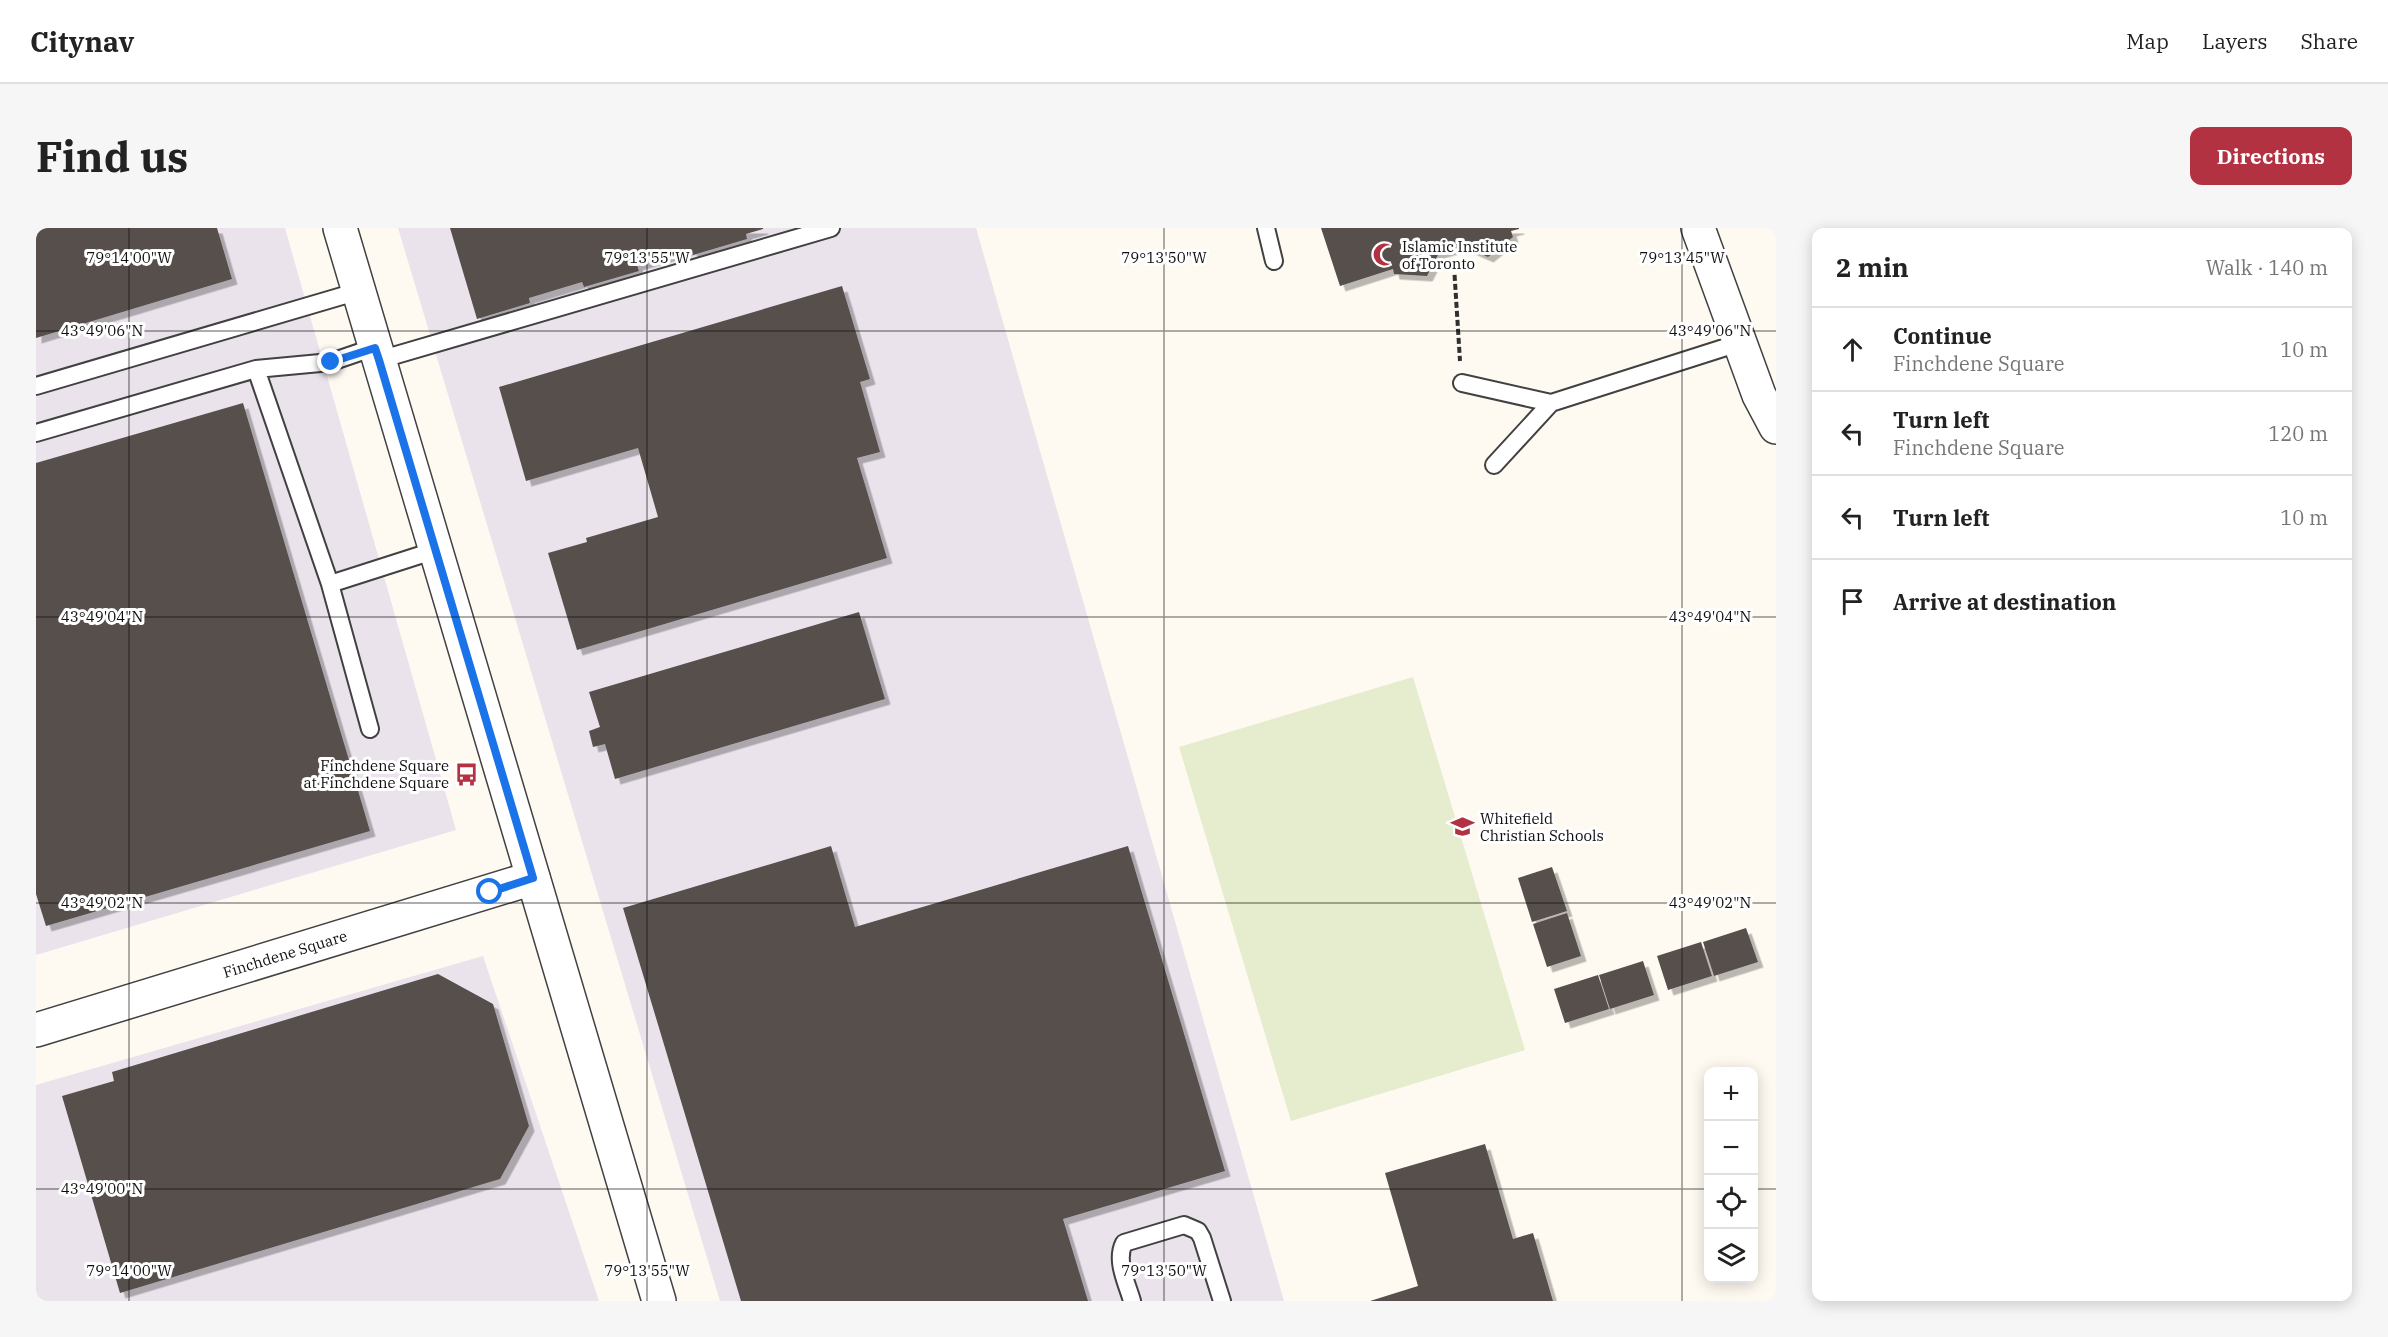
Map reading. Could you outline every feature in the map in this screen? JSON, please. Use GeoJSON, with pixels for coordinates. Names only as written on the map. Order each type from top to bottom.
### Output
{"type":"FeatureCollection","features":[{"type":"Feature","properties":{"kind":"street"},"geometry":{"type":"LineString","coordinates":[[340,228],[659,1301]]}},
{"type":"Feature","properties":{"kind":"street"},"geometry":{"type":"LineString","coordinates":[[1698,228],[1759,395],[1776,427]]}},
{"type":"Feature","properties":{"kind":"street","name":"Finchdene Square"},"geometry":{"type":"LineString","coordinates":[[36,1030],[533,878]]}},
{"type":"Feature","properties":{"kind":"lane"},"geometry":{"type":"LineString","coordinates":[[36,433],[255,369],[331,362],[377,354],[831,228]]}},
{"type":"Feature","properties":{"kind":"lane"},"geometry":{"type":"LineString","coordinates":[[1266,228],[1274,261]]}},
{"type":"Feature","properties":{"kind":"lane"},"geometry":{"type":"LineString","coordinates":[[36,386],[359,291]]}},
{"type":"Feature","properties":{"kind":"lane"},"geometry":{"type":"LineString","coordinates":[[1494,465],[1551,403],[1739,343]]}},
{"type":"Feature","properties":{"kind":"lane"},"geometry":{"type":"LineString","coordinates":[[255,369],[330,584],[370,729]]}},
{"type":"Feature","properties":{"kind":"lane"},"geometry":{"type":"LineString","coordinates":[[1462,383],[1551,403]]}},
{"type":"Feature","properties":{"kind":"lane"},"geometry":{"type":"LineString","coordinates":[[330,584],[436,550]]}},
{"type":"Feature","properties":{"kind":"lane"},"geometry":{"type":"LineString","coordinates":[[1132,1301],[1120,1260],[1120,1252],[1124,1243],[1184,1225],[1198,1231],[1202,1238],[1222,1301]]}},
{"type":"Feature","properties":{"kind":"path"},"geometry":{"type":"LineString","coordinates":[[1454,266],[1462,383]]}},
{"type":"Feature","properties":{"kind":"shaded area"},"geometry":{"type":"Polygon","coordinates":[[[36,228],[285,228],[456,830],[36,955],[36,228]]]}},
{"type":"Feature","properties":{"kind":"shaded area"},"geometry":{"type":"Polygon","coordinates":[[[398,228],[976,228],[1284,1301],[720,1301],[398,228]]]}},
{"type":"Feature","properties":{"kind":"shaded area"},"geometry":{"type":"Polygon","coordinates":[[[483,956],[599,1301],[36,1301],[36,1085],[483,956]]]}},
{"type":"Feature","properties":{"kind":"green space"},"geometry":{"type":"Polygon","coordinates":[[[1413,677],[1525,1050],[1291,1121],[1179,747],[1413,677]]]}},
{"type":"Feature","properties":{"kind":"building"},"geometry":{"type":"Polygon","coordinates":[[[36,228],[217,228],[232,279],[36,338],[36,228]]]}},
{"type":"Feature","properties":{"kind":"building"},"geometry":{"type":"Polygon","coordinates":[[[450,228],[763,229],[746,234],[747,239],[693,255],[691,249],[637,265],[639,271],[584,287],[582,282],[529,298],[530,303],[477,319],[450,228]]]}},
{"type":"Feature","properties":{"kind":"building","name":"Islamic Institute of Toronto"},"geometry":{"type":"Polygon","coordinates":[[[1321,228],[1519,229],[1511,231],[1513,237],[1488,257],[1463,246],[1439,253],[1427,276],[1394,274],[1393,269],[1340,286],[1321,228]]]}},
{"type":"Feature","properties":{"kind":"building"},"geometry":{"type":"Polygon","coordinates":[[[842,286],[870,379],[860,382],[880,452],[857,458],[887,558],[577,650],[548,553],[587,542],[586,538],[658,517],[638,448],[526,481],[499,387],[842,286]]]}},
{"type":"Feature","properties":{"kind":"building"},"geometry":{"type":"Polygon","coordinates":[[[243,403],[370,831],[46,926],[36,894],[36,463],[243,403]]]}},
{"type":"Feature","properties":{"kind":"building"},"geometry":{"type":"Polygon","coordinates":[[[859,612],[885,699],[615,779],[605,744],[593,747],[589,731],[600,727],[589,692],[859,612]]]}},
{"type":"Feature","properties":{"kind":"building"},"geometry":{"type":"Polygon","coordinates":[[[831,846],[855,927],[1128,846],[1225,1171],[1063,1219],[1088,1301],[741,1301],[623,908],[831,846]]]}},
{"type":"Feature","properties":{"kind":"building"},"geometry":{"type":"Polygon","coordinates":[[[1552,867],[1567,911],[1532,922],[1518,878],[1552,867]]]}},
{"type":"Feature","properties":{"kind":"building"},"geometry":{"type":"Polygon","coordinates":[[[1567,913],[1581,956],[1547,967],[1533,924],[1567,913]]]}},
{"type":"Feature","properties":{"kind":"building"},"geometry":{"type":"Polygon","coordinates":[[[1746,928],[1758,962],[1714,976],[1703,942],[1746,928]]]}},
{"type":"Feature","properties":{"kind":"building"},"geometry":{"type":"Polygon","coordinates":[[[1701,942],[1712,976],[1668,990],[1657,956],[1701,942]]]}},
{"type":"Feature","properties":{"kind":"building"},"geometry":{"type":"Polygon","coordinates":[[[1643,961],[1654,995],[1610,1009],[1599,975],[1643,961]]]}},
{"type":"Feature","properties":{"kind":"building"},"geometry":{"type":"Polygon","coordinates":[[[438,974],[493,1004],[529,1126],[500,1179],[120,1293],[62,1096],[114,1081],[112,1072],[438,974]]]}},
{"type":"Feature","properties":{"kind":"building"},"geometry":{"type":"Polygon","coordinates":[[[1598,975],[1609,1009],[1565,1023],[1554,989],[1598,975]]]}},
{"type":"Feature","properties":{"kind":"building"},"geometry":{"type":"Polygon","coordinates":[[[1485,1144],[1513,1239],[1533,1233],[1553,1301],[1370,1301],[1418,1286],[1385,1173],[1485,1144]]]}},
{"type":"Feature","properties":{"kind":"place","name":"Islamic Institute of Toronto"},"geometry":{"type":"Point","coordinates":[1384,255]}},
{"type":"Feature","properties":{"kind":"place","name":"Finchdene Square at Finchdene Square"},"geometry":{"type":"Point","coordinates":[467,774]}},
{"type":"Feature","properties":{"kind":"place","name":"Whitefield Christian Schools"},"geometry":{"type":"Point","coordinates":[1462,827]}},
{"type":"Feature","properties":{"kind":"route"},"geometry":{"type":"LineString","coordinates":[[331,362],[375,348],[379,360],[533,878],[490,892]]}}]}
